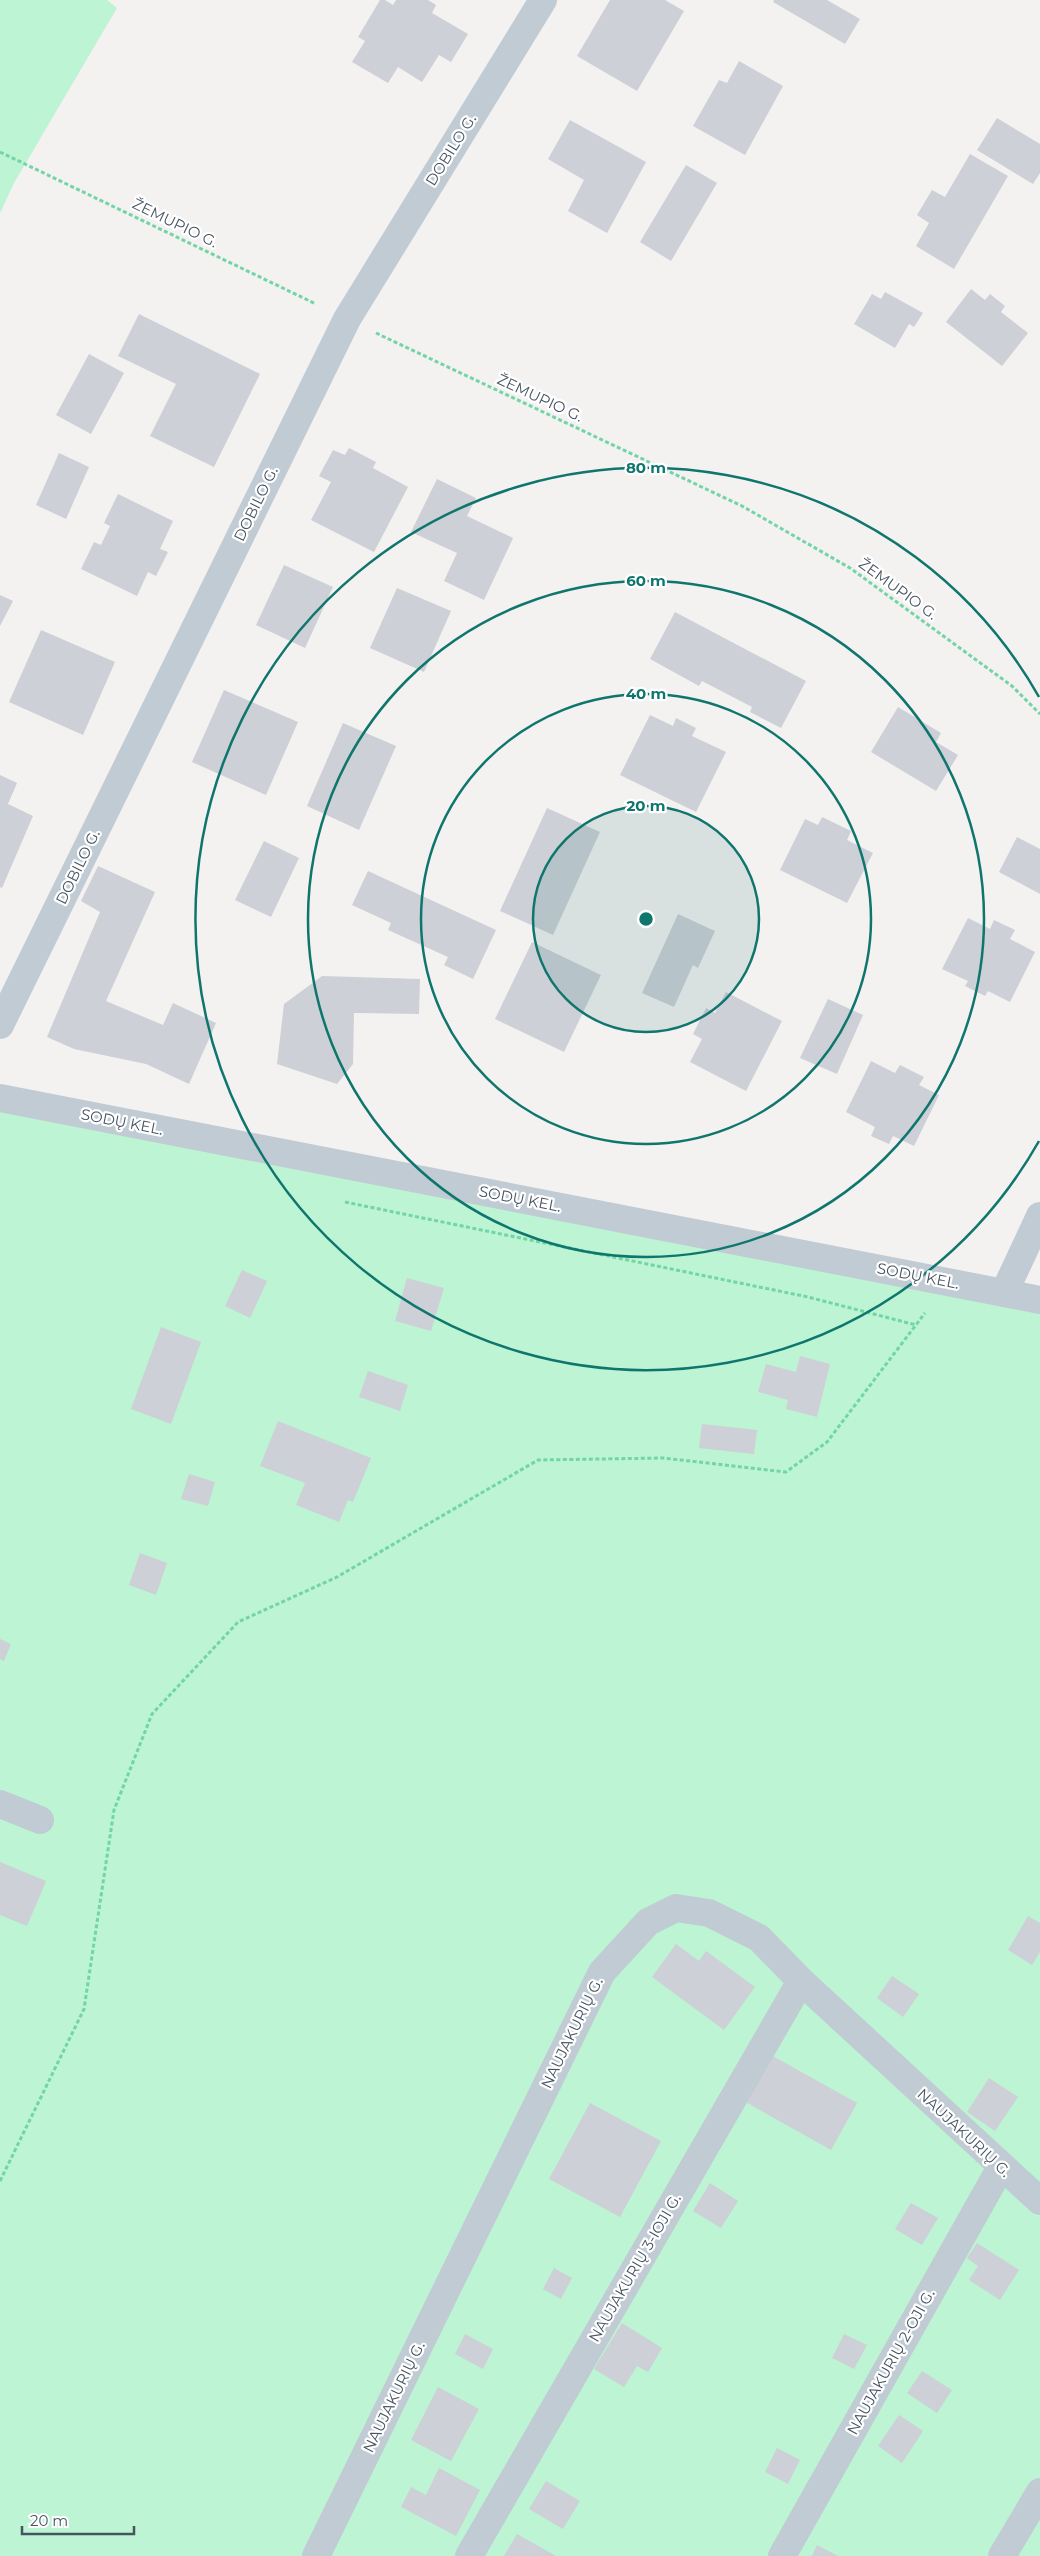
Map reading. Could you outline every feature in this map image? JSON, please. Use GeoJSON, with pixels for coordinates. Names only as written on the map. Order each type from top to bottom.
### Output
{"type":"FeatureCollection","features":[{"type":"Feature","properties":{"kind":"street","name":"DOBILO G."},"geometry":{"type":"LineString","coordinates":[[0,1025],[347,319],[543,0]]}},
{"type":"Feature","properties":{"kind":"street","name":"SODŲ KEL."},"geometry":{"type":"LineString","coordinates":[[0,1098],[1040,1300]]}},
{"type":"Feature","properties":{"kind":"street"},"geometry":{"type":"LineString","coordinates":[[1004,1293],[1040,1216]]}},
{"type":"Feature","properties":{"kind":"street"},"geometry":{"type":"LineString","coordinates":[[0,1804],[40,1820]]}},
{"type":"Feature","properties":{"kind":"street","name":"NAUJAKURIŲ G."},"geometry":{"type":"LineString","coordinates":[[316,2556],[602,1972],[648,1922],[676,1908],[709,1913],[759,1938],[801,1981],[1000,2167],[1040,2201]]}},
{"type":"Feature","properties":{"kind":"street","name":"NAUJAKURIŲ 3-IOJI G."},"geometry":{"type":"LineString","coordinates":[[469,2556],[801,1981]]}},
{"type":"Feature","properties":{"kind":"street","name":"NAUJAKURIŲ 2-OJI G."},"geometry":{"type":"LineString","coordinates":[[782,2556],[1000,2167]]}},
{"type":"Feature","properties":{"kind":"street"},"geometry":{"type":"LineString","coordinates":[[1002,2556],[1040,2492]]}},
{"type":"Feature","properties":{"kind":"path","name":"ŽEMUPIO G."},"geometry":{"type":"LineString","coordinates":[[0,152],[742,506],[850,568],[1012,686],[1040,714]]}},
{"type":"Feature","properties":{"kind":"path"},"geometry":{"type":"LineString","coordinates":[[335,1200],[808,1297],[916,1325]]}},
{"type":"Feature","properties":{"kind":"path"},"geometry":{"type":"LineString","coordinates":[[0,2181],[84,2009],[114,1810],[152,1714],[238,1622],[337,1577],[538,1460],[663,1458],[786,1472],[827,1442],[948,1282]]}},
{"type":"Feature","properties":{"kind":"green space"},"geometry":{"type":"Polygon","coordinates":[[[0,0],[107,0],[117,8],[14,183],[0,213],[0,0]]]}},
{"type":"Feature","properties":{"kind":"green space"},"geometry":{"type":"Polygon","coordinates":[[[0,1110],[1040,1314],[1040,2556],[0,2556],[0,1110]]]}},
{"type":"Feature","properties":{"kind":"building"},"geometry":{"type":"Polygon","coordinates":[[[380,0],[385,0],[393,5],[396,0],[428,0],[436,5],[432,13],[468,34],[451,62],[439,55],[422,82],[398,67],[388,83],[352,62],[365,41],[358,37],[380,0]]]}},
{"type":"Feature","properties":{"kind":"building"},"geometry":{"type":"Polygon","coordinates":[[[610,0],[665,0],[684,11],[637,91],[577,56],[610,0]]]}},
{"type":"Feature","properties":{"kind":"building"},"geometry":{"type":"Polygon","coordinates":[[[774,0],[827,0],[860,19],[845,44],[773,2],[774,0]]]}},
{"type":"Feature","properties":{"kind":"building"},"geometry":{"type":"Polygon","coordinates":[[[739,61],[783,86],[745,155],[693,126],[719,80],[727,83],[739,61]]]}},
{"type":"Feature","properties":{"kind":"building"},"geometry":{"type":"Polygon","coordinates":[[[997,118],[1040,144],[1040,173],[1033,184],[977,150],[997,118]]]}},
{"type":"Feature","properties":{"kind":"building"},"geometry":{"type":"Polygon","coordinates":[[[570,120],[646,162],[607,233],[568,211],[584,180],[548,159],[570,120]]]}},
{"type":"Feature","properties":{"kind":"building"},"geometry":{"type":"Polygon","coordinates":[[[970,154],[1008,176],[954,269],[916,246],[929,223],[917,215],[932,190],[945,197],[970,154]]]}},
{"type":"Feature","properties":{"kind":"building"},"geometry":{"type":"Polygon","coordinates":[[[686,165],[717,183],[671,261],[640,242],[686,165]]]}},
{"type":"Feature","properties":{"kind":"building"},"geometry":{"type":"Polygon","coordinates":[[[971,289],[985,300],[990,294],[1005,306],[1001,312],[1028,333],[1002,366],[946,322],[971,289]]]}},
{"type":"Feature","properties":{"kind":"building"},"geometry":{"type":"Polygon","coordinates":[[[885,292],[923,313],[914,327],[909,324],[895,348],[854,324],[872,294],[881,299],[885,292]]]}},
{"type":"Feature","properties":{"kind":"building"},"geometry":{"type":"Polygon","coordinates":[[[139,314],[260,374],[214,467],[150,436],[176,384],[118,356],[139,314]]]}},
{"type":"Feature","properties":{"kind":"building"},"geometry":{"type":"Polygon","coordinates":[[[89,354],[124,373],[91,434],[56,415],[89,354]]]}},
{"type":"Feature","properties":{"kind":"building"},"geometry":{"type":"Polygon","coordinates":[[[349,448],[376,462],[373,468],[408,487],[374,552],[311,520],[331,482],[319,476],[333,450],[345,455],[349,448]]]}},
{"type":"Feature","properties":{"kind":"building"},"geometry":{"type":"Polygon","coordinates":[[[59,453],[89,467],[66,519],[36,505],[59,453]]]}},
{"type":"Feature","properties":{"kind":"building"},"geometry":{"type":"Polygon","coordinates":[[[437,479],[476,498],[467,516],[513,538],[484,600],[444,581],[457,553],[411,532],[437,479]]]}},
{"type":"Feature","properties":{"kind":"building"},"geometry":{"type":"Polygon","coordinates":[[[118,494],[173,521],[160,549],[168,552],[156,576],[148,572],[137,596],[81,569],[94,542],[101,545],[110,526],[104,523],[118,494]]]}},
{"type":"Feature","properties":{"kind":"building"},"geometry":{"type":"Polygon","coordinates":[[[284,565],[333,587],[305,648],[256,625],[284,565]]]}},
{"type":"Feature","properties":{"kind":"building"},"geometry":{"type":"Polygon","coordinates":[[[397,588],[451,611],[424,672],[370,648],[397,588]]]}},
{"type":"Feature","properties":{"kind":"building"},"geometry":{"type":"Polygon","coordinates":[[[0,595],[13,601],[0,626],[0,595]]]}},
{"type":"Feature","properties":{"kind":"building"},"geometry":{"type":"Polygon","coordinates":[[[675,612],[806,681],[781,728],[750,712],[752,707],[702,681],[699,686],[650,659],[675,612]]]}},
{"type":"Feature","properties":{"kind":"building"},"geometry":{"type":"Polygon","coordinates":[[[41,630],[115,662],[83,735],[9,702],[41,630]]]}},
{"type":"Feature","properties":{"kind":"building"},"geometry":{"type":"Polygon","coordinates":[[[224,690],[298,722],[266,795],[192,762],[224,690]]]}},
{"type":"Feature","properties":{"kind":"building"},"geometry":{"type":"Polygon","coordinates":[[[898,707],[941,733],[936,742],[958,755],[936,791],[871,752],[898,707]]]}},
{"type":"Feature","properties":{"kind":"building"},"geometry":{"type":"Polygon","coordinates":[[[650,715],[673,726],[676,718],[696,728],[692,736],[726,752],[696,812],[620,775],[650,715]]]}},
{"type":"Feature","properties":{"kind":"building"},"geometry":{"type":"Polygon","coordinates":[[[343,723],[396,746],[359,830],[307,806],[343,723]]]}},
{"type":"Feature","properties":{"kind":"building"},"geometry":{"type":"Polygon","coordinates":[[[0,775],[17,783],[8,804],[33,816],[2,888],[0,887],[0,775]]]}},
{"type":"Feature","properties":{"kind":"building"},"geometry":{"type":"Polygon","coordinates":[[[547,808],[600,832],[553,935],[500,911],[547,808]]]}},
{"type":"Feature","properties":{"kind":"building"},"geometry":{"type":"Polygon","coordinates":[[[822,817],[851,831],[847,840],[873,853],[847,903],[780,870],[805,819],[818,825],[822,817]]]}},
{"type":"Feature","properties":{"kind":"building"},"geometry":{"type":"Polygon","coordinates":[[[1017,837],[1040,849],[1040,894],[999,872],[1017,837]]]}},
{"type":"Feature","properties":{"kind":"building"},"geometry":{"type":"Polygon","coordinates":[[[264,841],[299,858],[271,917],[235,900],[264,841]]]}},
{"type":"Feature","properties":{"kind":"building"},"geometry":{"type":"Polygon","coordinates":[[[98,866],[155,892],[106,1001],[163,1025],[173,1003],[216,1023],[189,1084],[146,1064],[74,1049],[47,1037],[100,912],[81,901],[98,866]]]}},
{"type":"Feature","properties":{"kind":"building"},"geometry":{"type":"Polygon","coordinates":[[[368,871],[496,930],[473,979],[444,965],[448,957],[388,930],[391,923],[352,905],[368,871]]]}},
{"type":"Feature","properties":{"kind":"building"},"geometry":{"type":"Polygon","coordinates":[[[678,914],[715,931],[698,968],[693,965],[674,1007],[642,993],[678,914]]]}},
{"type":"Feature","properties":{"kind":"building"},"geometry":{"type":"Polygon","coordinates":[[[968,918],[990,929],[994,920],[1015,930],[1010,939],[1035,952],[1010,1002],[988,991],[985,996],[965,986],[968,981],[942,969],[968,918]]]}},
{"type":"Feature","properties":{"kind":"building"},"geometry":{"type":"Polygon","coordinates":[[[532,942],[601,975],[564,1052],[495,1019],[532,942]]]}},
{"type":"Feature","properties":{"kind":"building"},"geometry":{"type":"Polygon","coordinates":[[[322,976],[420,979],[419,1014],[354,1013],[353,1064],[337,1084],[277,1064],[284,1004],[322,976]]]}},
{"type":"Feature","properties":{"kind":"building"},"geometry":{"type":"Polygon","coordinates":[[[726,992],[782,1021],[746,1091],[690,1062],[702,1039],[693,1034],[706,1008],[715,1013],[726,992]]]}},
{"type":"Feature","properties":{"kind":"building"},"geometry":{"type":"Polygon","coordinates":[[[828,999],[863,1015],[837,1074],[800,1058],[828,999]]]}},
{"type":"Feature","properties":{"kind":"building"},"geometry":{"type":"Polygon","coordinates":[[[871,1061],[895,1073],[900,1065],[924,1077],[919,1085],[939,1095],[914,1146],[893,1136],[889,1144],[871,1136],[875,1127],[846,1112],[871,1061]]]}},
{"type":"Feature","properties":{"kind":"building"},"geometry":{"type":"Polygon","coordinates":[[[242,1270],[267,1281],[250,1318],[225,1306],[242,1270]]]}},
{"type":"Feature","properties":{"kind":"building"},"geometry":{"type":"Polygon","coordinates":[[[407,1278],[444,1288],[431,1331],[395,1321],[407,1278]]]}},
{"type":"Feature","properties":{"kind":"building"},"geometry":{"type":"Polygon","coordinates":[[[161,1327],[201,1342],[171,1424],[131,1409],[161,1327]]]}},
{"type":"Feature","properties":{"kind":"building"},"geometry":{"type":"Polygon","coordinates":[[[800,1356],[830,1364],[817,1417],[786,1409],[788,1400],[758,1392],[766,1364],[796,1372],[800,1356]]]}},
{"type":"Feature","properties":{"kind":"building"},"geometry":{"type":"Polygon","coordinates":[[[368,1371],[408,1385],[400,1411],[359,1397],[368,1371]]]}},
{"type":"Feature","properties":{"kind":"building"},"geometry":{"type":"Polygon","coordinates":[[[278,1421],[371,1458],[353,1502],[348,1500],[339,1522],[296,1505],[305,1483],[260,1466],[278,1421]]]}},
{"type":"Feature","properties":{"kind":"building"},"geometry":{"type":"Polygon","coordinates":[[[702,1424],[757,1430],[754,1454],[699,1448],[702,1424]]]}},
{"type":"Feature","properties":{"kind":"building"},"geometry":{"type":"Polygon","coordinates":[[[189,1474],[215,1482],[208,1506],[181,1499],[189,1474]]]}},
{"type":"Feature","properties":{"kind":"building"},"geometry":{"type":"Polygon","coordinates":[[[140,1553],[167,1563],[156,1595],[129,1585],[140,1553]]]}},
{"type":"Feature","properties":{"kind":"building"},"geometry":{"type":"Polygon","coordinates":[[[0,1639],[11,1644],[4,1661],[0,1659],[0,1639]]]}},
{"type":"Feature","properties":{"kind":"building"},"geometry":{"type":"Polygon","coordinates":[[[0,1862],[46,1881],[27,1926],[0,1915],[0,1862]]]}},
{"type":"Feature","properties":{"kind":"building"},"geometry":{"type":"Polygon","coordinates":[[[1028,1916],[1040,1923],[1040,1952],[1032,1965],[1008,1950],[1028,1916]]]}},
{"type":"Feature","properties":{"kind":"building"},"geometry":{"type":"Polygon","coordinates":[[[676,1944],[699,1961],[706,1951],[755,1987],[724,2030],[652,1977],[676,1944]]]}},
{"type":"Feature","properties":{"kind":"building"},"geometry":{"type":"Polygon","coordinates":[[[892,1976],[919,1994],[903,2017],[877,1998],[892,1976]]]}},
{"type":"Feature","properties":{"kind":"building"},"geometry":{"type":"Polygon","coordinates":[[[771,2055],[857,2103],[831,2150],[744,2101],[771,2055]]]}},
{"type":"Feature","properties":{"kind":"building"},"geometry":{"type":"Polygon","coordinates":[[[989,2078],[1018,2097],[995,2131],[967,2112],[989,2078]]]}},
{"type":"Feature","properties":{"kind":"building"},"geometry":{"type":"Polygon","coordinates":[[[590,2103],[661,2141],[620,2217],[549,2179],[590,2103]]]}},
{"type":"Feature","properties":{"kind":"building"},"geometry":{"type":"Polygon","coordinates":[[[710,2183],[738,2201],[721,2228],[693,2211],[710,2183]]]}},
{"type":"Feature","properties":{"kind":"building"},"geometry":{"type":"Polygon","coordinates":[[[911,2203],[938,2218],[922,2245],[895,2229],[911,2203]]]}},
{"type":"Feature","properties":{"kind":"building"},"geometry":{"type":"Polygon","coordinates":[[[977,2243],[1019,2270],[1000,2300],[969,2280],[978,2266],[967,2258],[977,2243]]]}},
{"type":"Feature","properties":{"kind":"building"},"geometry":{"type":"Polygon","coordinates":[[[554,2268],[572,2278],[561,2299],[543,2289],[554,2268]]]}},
{"type":"Feature","properties":{"kind":"building"},"geometry":{"type":"Polygon","coordinates":[[[622,2323],[662,2348],[648,2372],[637,2366],[624,2387],[594,2369],[622,2323]]]}},
{"type":"Feature","properties":{"kind":"building"},"geometry":{"type":"Polygon","coordinates":[[[465,2334],[493,2349],[483,2369],[455,2354],[465,2334]]]}},
{"type":"Feature","properties":{"kind":"building"},"geometry":{"type":"Polygon","coordinates":[[[844,2334],[867,2345],[854,2369],[832,2358],[844,2334]]]}},
{"type":"Feature","properties":{"kind":"building"},"geometry":{"type":"Polygon","coordinates":[[[922,2371],[952,2390],[937,2413],[907,2393],[922,2371]]]}},
{"type":"Feature","properties":{"kind":"building"},"geometry":{"type":"Polygon","coordinates":[[[438,2387],[479,2409],[451,2461],[411,2440],[438,2387]]]}},
{"type":"Feature","properties":{"kind":"building"},"geometry":{"type":"Polygon","coordinates":[[[899,2415],[923,2431],[902,2463],[878,2446],[899,2415]]]}},
{"type":"Feature","properties":{"kind":"building"},"geometry":{"type":"Polygon","coordinates":[[[777,2448],[800,2460],[788,2484],[765,2472],[777,2448]]]}},
{"type":"Feature","properties":{"kind":"building"},"geometry":{"type":"Polygon","coordinates":[[[439,2468],[480,2490],[456,2536],[401,2507],[411,2487],[426,2495],[439,2468]]]}},
{"type":"Feature","properties":{"kind":"building"},"geometry":{"type":"Polygon","coordinates":[[[546,2481],[580,2501],[563,2529],[529,2509],[546,2481]]]}},
{"type":"Feature","properties":{"kind":"building"},"geometry":{"type":"Polygon","coordinates":[[[517,2534],[556,2556],[504,2556],[517,2534]]]}},
{"type":"Feature","properties":{"kind":"building"},"geometry":{"type":"Polygon","coordinates":[[[817,2545],[838,2556],[812,2556],[817,2545]]]}}]}
